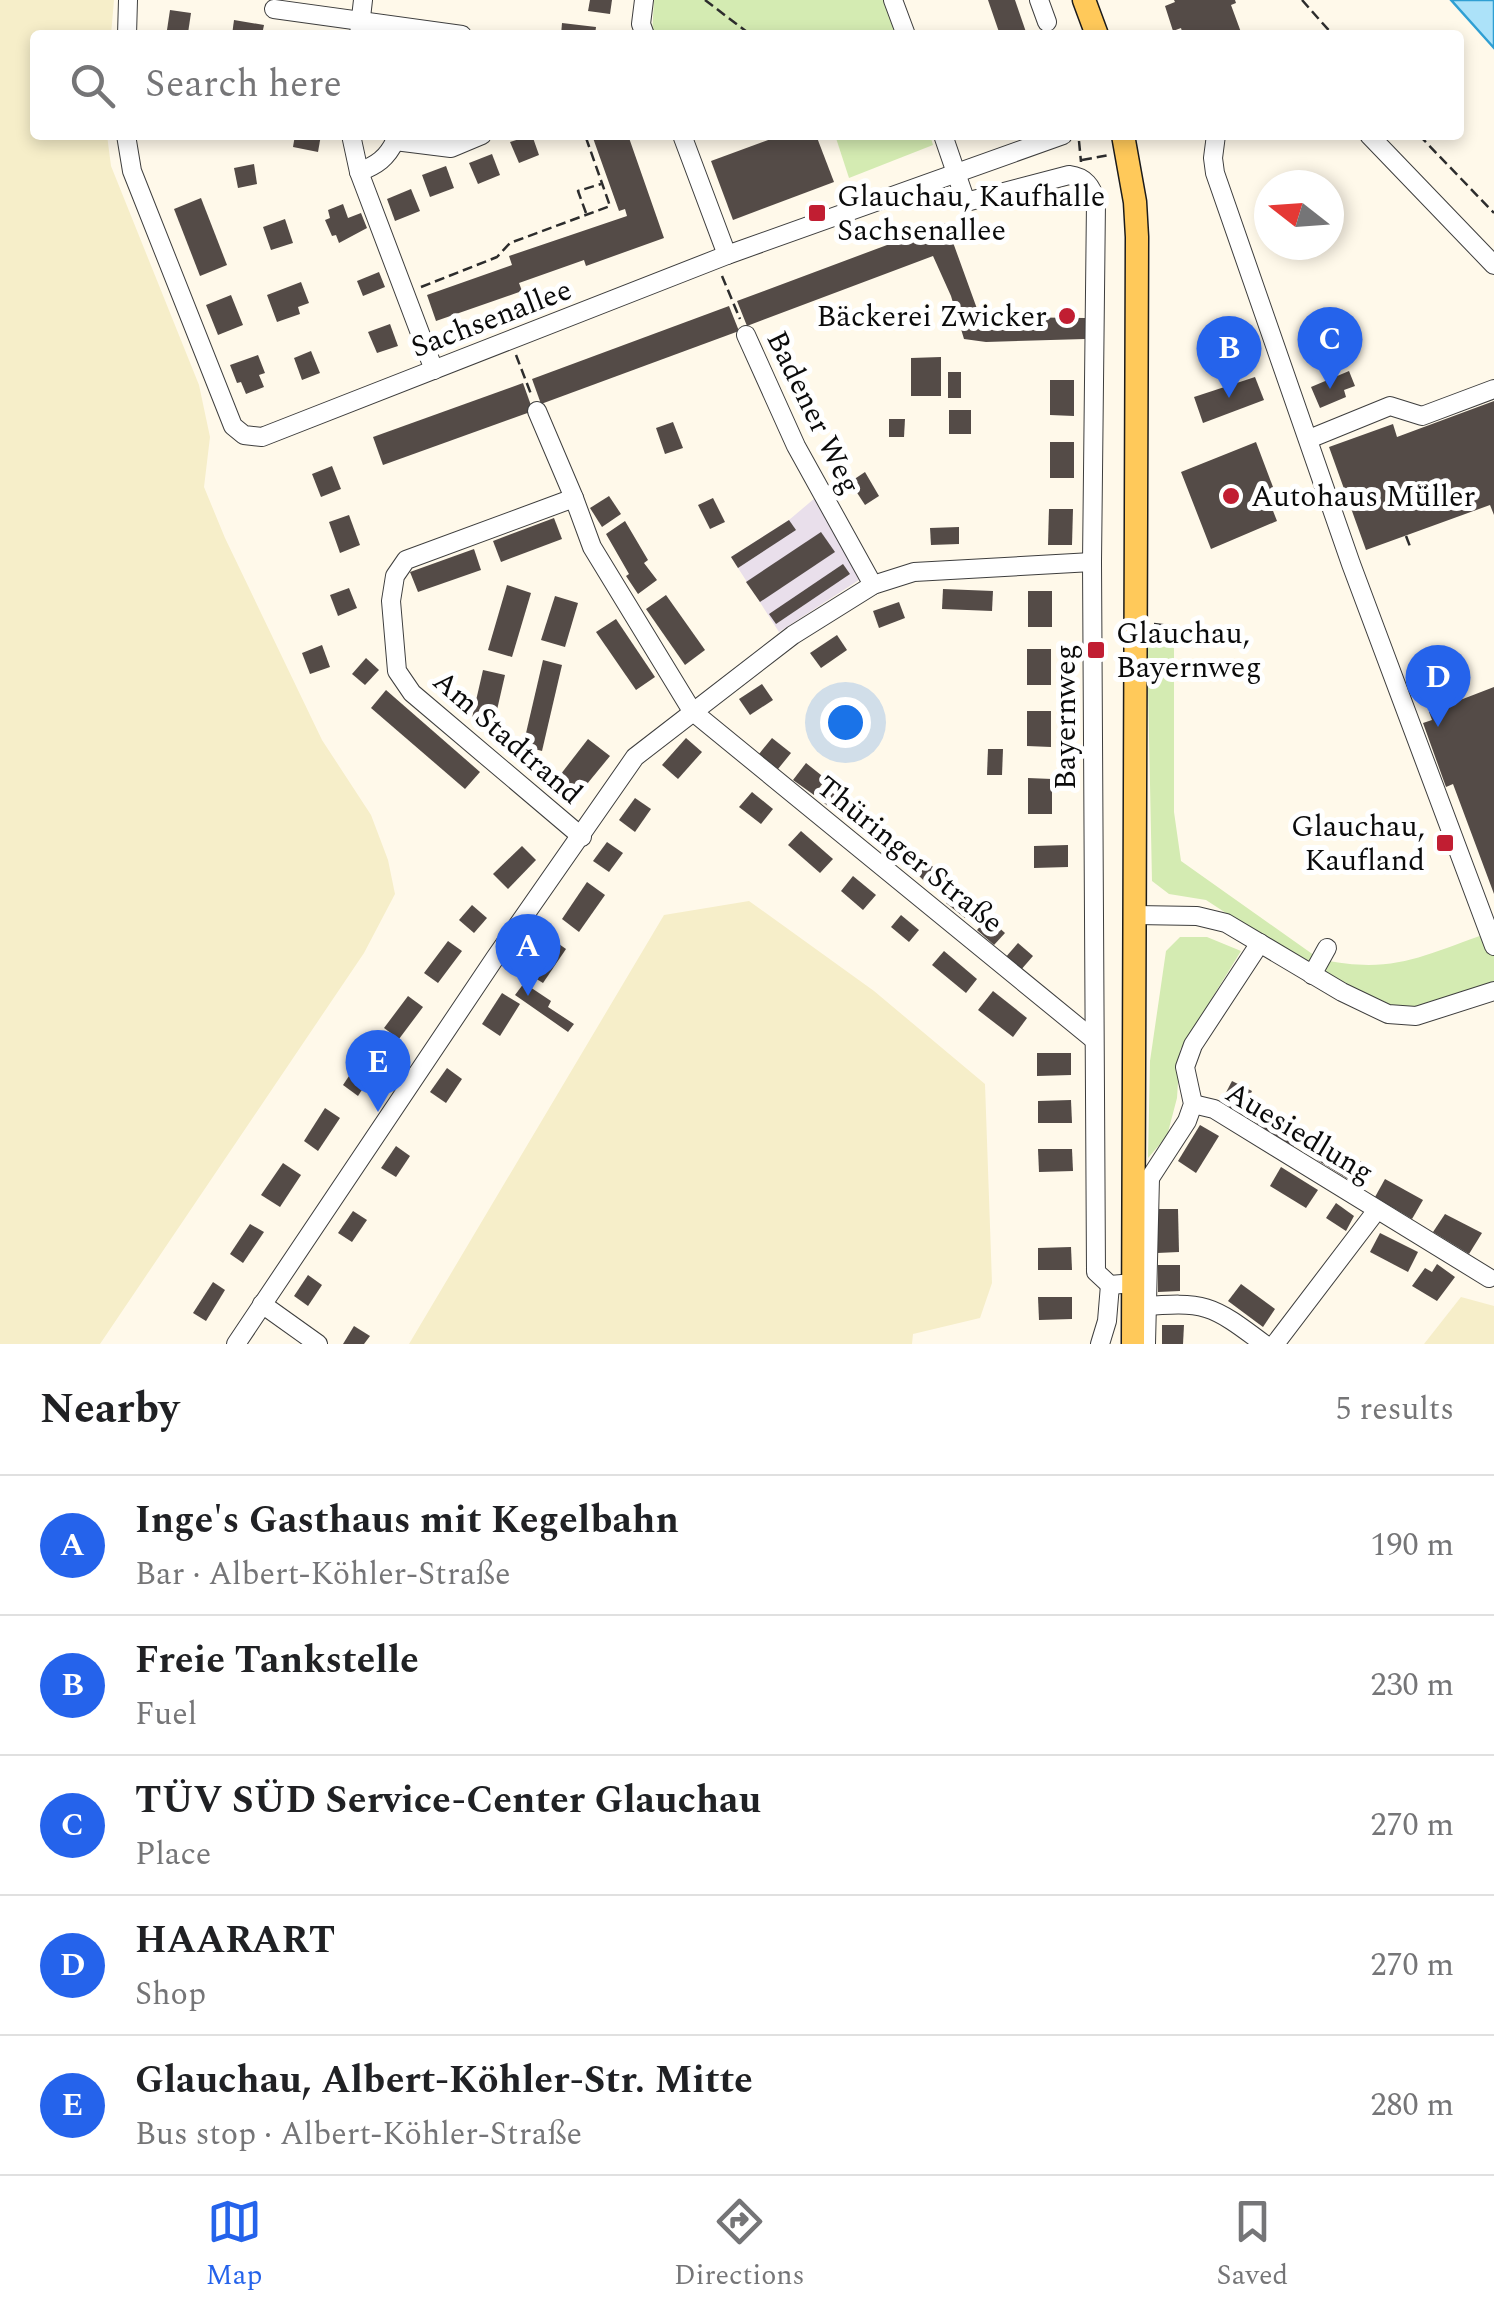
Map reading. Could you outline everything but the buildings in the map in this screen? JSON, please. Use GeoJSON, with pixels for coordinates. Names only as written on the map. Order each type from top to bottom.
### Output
{"type":"FeatureCollection","features":[{"type":"Feature","properties":{"kind":"main road"},"geometry":{"type":"LineString","coordinates":[[1084,0],[1095,30]]}},
{"type":"Feature","properties":{"kind":"main road"},"geometry":{"type":"LineString","coordinates":[[1124,144],[1137,237],[1136,916],[1142,1181],[1134,1283],[1140,1306],[1133,1344]]}},
{"type":"Feature","properties":{"kind":"street"},"geometry":{"type":"LineString","coordinates":[[127,30],[128,0]]}},
{"type":"Feature","properties":{"kind":"street"},"geometry":{"type":"LineString","coordinates":[[360,28],[364,0]]}},
{"type":"Feature","properties":{"kind":"street"},"geometry":{"type":"LineString","coordinates":[[643,30],[644,0]]}},
{"type":"Feature","properties":{"kind":"street"},"geometry":{"type":"LineString","coordinates":[[892,0],[904,30]]}},
{"type":"Feature","properties":{"kind":"street"},"geometry":{"type":"LineString","coordinates":[[1039,0],[1047,22]]}},
{"type":"Feature","properties":{"kind":"street"},"geometry":{"type":"LineString","coordinates":[[274,10],[360,28],[389,30]]}},
{"type":"Feature","properties":{"kind":"street","name":"Sachsenallee"},"geometry":{"type":"LineString","coordinates":[[127,140],[132,172],[233,426],[244,435],[262,437],[721,257],[1049,140]]}},
{"type":"Feature","properties":{"kind":"street"},"geometry":{"type":"LineString","coordinates":[[352,140],[360,172],[434,370]]}},
{"type":"Feature","properties":{"kind":"street"},"geometry":{"type":"LineString","coordinates":[[360,172],[375,166],[388,154],[393,140]]}},
{"type":"Feature","properties":{"kind":"street"},"geometry":{"type":"LineString","coordinates":[[405,140],[451,148],[470,140]]}},
{"type":"Feature","properties":{"kind":"street"},"geometry":{"type":"LineString","coordinates":[[684,140],[721,257]]}},
{"type":"Feature","properties":{"kind":"street"},"geometry":{"type":"LineString","coordinates":[[945,140],[966,202],[1069,175],[1080,168]]}},
{"type":"Feature","properties":{"kind":"street"},"geometry":{"type":"LineString","coordinates":[[1215,140],[1215,173],[1353,569],[1494,946]]}},
{"type":"Feature","properties":{"kind":"street"},"geometry":{"type":"LineString","coordinates":[[1374,140],[1494,265]]}},
{"type":"Feature","properties":{"kind":"street","name":"Bayernweg"},"geometry":{"type":"LineString","coordinates":[[1080,168],[1096,202],[1093,1040],[1096,1272],[1110,1285],[1107,1321],[1100,1344]]}},
{"type":"Feature","properties":{"kind":"street","name":"Badener Weg"},"geometry":{"type":"LineString","coordinates":[[746,335],[796,446],[872,585]]}},
{"type":"Feature","properties":{"kind":"street"},"geometry":{"type":"LineString","coordinates":[[1309,439],[1390,406],[1422,416],[1494,389]]}},
{"type":"Feature","properties":{"kind":"street"},"geometry":{"type":"LineString","coordinates":[[537,410],[592,547],[692,711]]}},
{"type":"Feature","properties":{"kind":"street","name":"Am Stadtrand"},"geometry":{"type":"LineString","coordinates":[[574,498],[406,560],[395,576],[390,601],[397,671],[412,693],[582,837]]}},
{"type":"Feature","properties":{"kind":"street"},"geometry":{"type":"LineString","coordinates":[[236,1344],[495,958],[636,757],[793,636],[872,585],[914,572],[1092,562]]}},
{"type":"Feature","properties":{"kind":"street","name":"Thüringer Straße"},"geometry":{"type":"LineString","coordinates":[[692,711],[1093,1040]]}},
{"type":"Feature","properties":{"kind":"street"},"geometry":{"type":"LineString","coordinates":[[1136,916],[1212,918],[1388,1014],[1428,1013],[1494,990]]}},
{"type":"Feature","properties":{"kind":"street","name":"Auesiedlung"},"geometry":{"type":"LineString","coordinates":[[1142,1181],[1186,1121],[1193,1104],[1185,1067],[1193,1044],[1260,944]]}},
{"type":"Feature","properties":{"kind":"street"},"geometry":{"type":"LineString","coordinates":[[1312,975],[1327,948]]}},
{"type":"Feature","properties":{"kind":"street","name":"Auesiedlung"},"geometry":{"type":"LineString","coordinates":[[1193,1104],[1214,1109],[1489,1278]]}},
{"type":"Feature","properties":{"kind":"street"},"geometry":{"type":"LineString","coordinates":[[1142,1181],[1140,1306],[1146,1344]]}},
{"type":"Feature","properties":{"kind":"street","name":"Auesiedlung"},"geometry":{"type":"LineString","coordinates":[[1274,1344],[1377,1210]]}},
{"type":"Feature","properties":{"kind":"street"},"geometry":{"type":"LineString","coordinates":[[1110,1285],[1134,1283]]}},
{"type":"Feature","properties":{"kind":"street"},"geometry":{"type":"LineString","coordinates":[[1140,1306],[1185,1302],[1206,1307],[1228,1317],[1264,1344]]}},
{"type":"Feature","properties":{"kind":"street"},"geometry":{"type":"LineString","coordinates":[[262,1304],[318,1344]]}},
{"type":"Feature","properties":{"kind":"path"},"geometry":{"type":"LineString","coordinates":[[705,0],[744,30]]}},
{"type":"Feature","properties":{"kind":"path"},"geometry":{"type":"LineString","coordinates":[[1302,0],[1328,30]]}},
{"type":"Feature","properties":{"kind":"path"},"geometry":{"type":"LineString","coordinates":[[405,293],[497,257],[510,243],[610,206],[588,140]]}},
{"type":"Feature","properties":{"kind":"path"},"geometry":{"type":"LineString","coordinates":[[1078,140],[1080,168]]}},
{"type":"Feature","properties":{"kind":"path"},"geometry":{"type":"LineString","coordinates":[[1423,140],[1494,213]]}},
{"type":"Feature","properties":{"kind":"path"},"geometry":{"type":"LineString","coordinates":[[1080,168],[1124,144]]}},
{"type":"Feature","properties":{"kind":"path"},"geometry":{"type":"LineString","coordinates":[[587,215],[578,192],[602,184]]}},
{"type":"Feature","properties":{"kind":"path","name":"Badener Weg"},"geometry":{"type":"LineString","coordinates":[[721,257],[746,335]]}},
{"type":"Feature","properties":{"kind":"path"},"geometry":{"type":"LineString","coordinates":[[510,340],[537,410]]}},
{"type":"Feature","properties":{"kind":"path"},"geometry":{"type":"LineString","coordinates":[[1406,536],[1411,550]]}},
{"type":"Feature","properties":{"kind":"shaded area"},"geometry":{"type":"Polygon","coordinates":[[[0,0],[114,0],[111,30],[30,30],[30,140],[108,140],[111,166],[199,385],[210,437],[204,487],[322,740],[371,815],[388,860],[395,894],[364,953],[100,1344],[0,1344],[0,0]]]}},
{"type":"Feature","properties":{"kind":"shaded area"},"geometry":{"type":"Polygon","coordinates":[[[815,498],[859,580],[779,632],[731,557],[789,520],[815,498]]]}},
{"type":"Feature","properties":{"kind":"shaded area"},"geometry":{"type":"Polygon","coordinates":[[[749,901],[874,991],[985,1084],[992,1283],[980,1318],[913,1334],[912,1344],[409,1344],[664,915],[749,901]]]}},
{"type":"Feature","properties":{"kind":"shaded area"},"geometry":{"type":"Polygon","coordinates":[[[1461,1297],[1494,1306],[1494,1344],[1424,1344],[1461,1297]]]}},
{"type":"Feature","properties":{"kind":"green space"},"geometry":{"type":"Polygon","coordinates":[[[654,0],[889,0],[900,30],[652,30],[654,0]]]}},
{"type":"Feature","properties":{"kind":"green space"},"geometry":{"type":"Polygon","coordinates":[[[837,140],[932,140],[933,145],[849,178],[837,140]]]}},
{"type":"Feature","properties":{"kind":"green space"},"geometry":{"type":"Polygon","coordinates":[[[1174,636],[1174,812],[1181,861],[1318,958],[1312,969],[1206,900],[1169,894],[1152,881],[1147,638],[1174,636]]]}},
{"type":"Feature","properties":{"kind":"green space"},"geometry":{"type":"Polygon","coordinates":[[[1488,933],[1494,946],[1494,991],[1416,1016],[1312,975],[1320,959],[1387,964],[1425,956],[1488,933]]]}},
{"type":"Feature","properties":{"kind":"green space"},"geometry":{"type":"Polygon","coordinates":[[[1180,937],[1207,937],[1241,951],[1180,1050],[1177,1098],[1167,1136],[1148,1158],[1150,1061],[1166,951],[1180,937]]]}},
{"type":"Feature","properties":{"kind":"water"},"geometry":{"type":"Polygon","coordinates":[[[1451,0],[1494,0],[1494,48],[1451,0]]]}},
{"type":"Feature","properties":{"kind":"place","name":"Glauchau, Kaufhalle Sachsenallee"},"geometry":{"type":"Point","coordinates":[817,213]}},
{"type":"Feature","properties":{"kind":"place","name":"Bäckerei Zwicker"},"geometry":{"type":"Point","coordinates":[1067,316]}},
{"type":"Feature","properties":{"kind":"place","name":"TÜV SÜD Service-Center Glauchau"},"geometry":{"type":"Point","coordinates":[1330,389]}},
{"type":"Feature","properties":{"kind":"place","name":"Freie Tankstelle"},"geometry":{"type":"Point","coordinates":[1229,398]}},
{"type":"Feature","properties":{"kind":"place","name":"Autohaus Müller"},"geometry":{"type":"Point","coordinates":[1231,496]}},
{"type":"Feature","properties":{"kind":"place","name":"Glauchau, Bayernweg"},"geometry":{"type":"Point","coordinates":[1096,650]}},
{"type":"Feature","properties":{"kind":"place","name":"HAARART"},"geometry":{"type":"Point","coordinates":[1438,727]}},
{"type":"Feature","properties":{"kind":"place","name":"Glauchau, Kaufland"},"geometry":{"type":"Point","coordinates":[1445,843]}},
{"type":"Feature","properties":{"kind":"place","name":"Inge's Gasthaus mit Kegelbahn"},"geometry":{"type":"Point","coordinates":[528,996]}},
{"type":"Feature","properties":{"kind":"place","name":"Glauchau, Albert-Köhler-Str. Mitte"},"geometry":{"type":"Point","coordinates":[378,1112]}}]}
